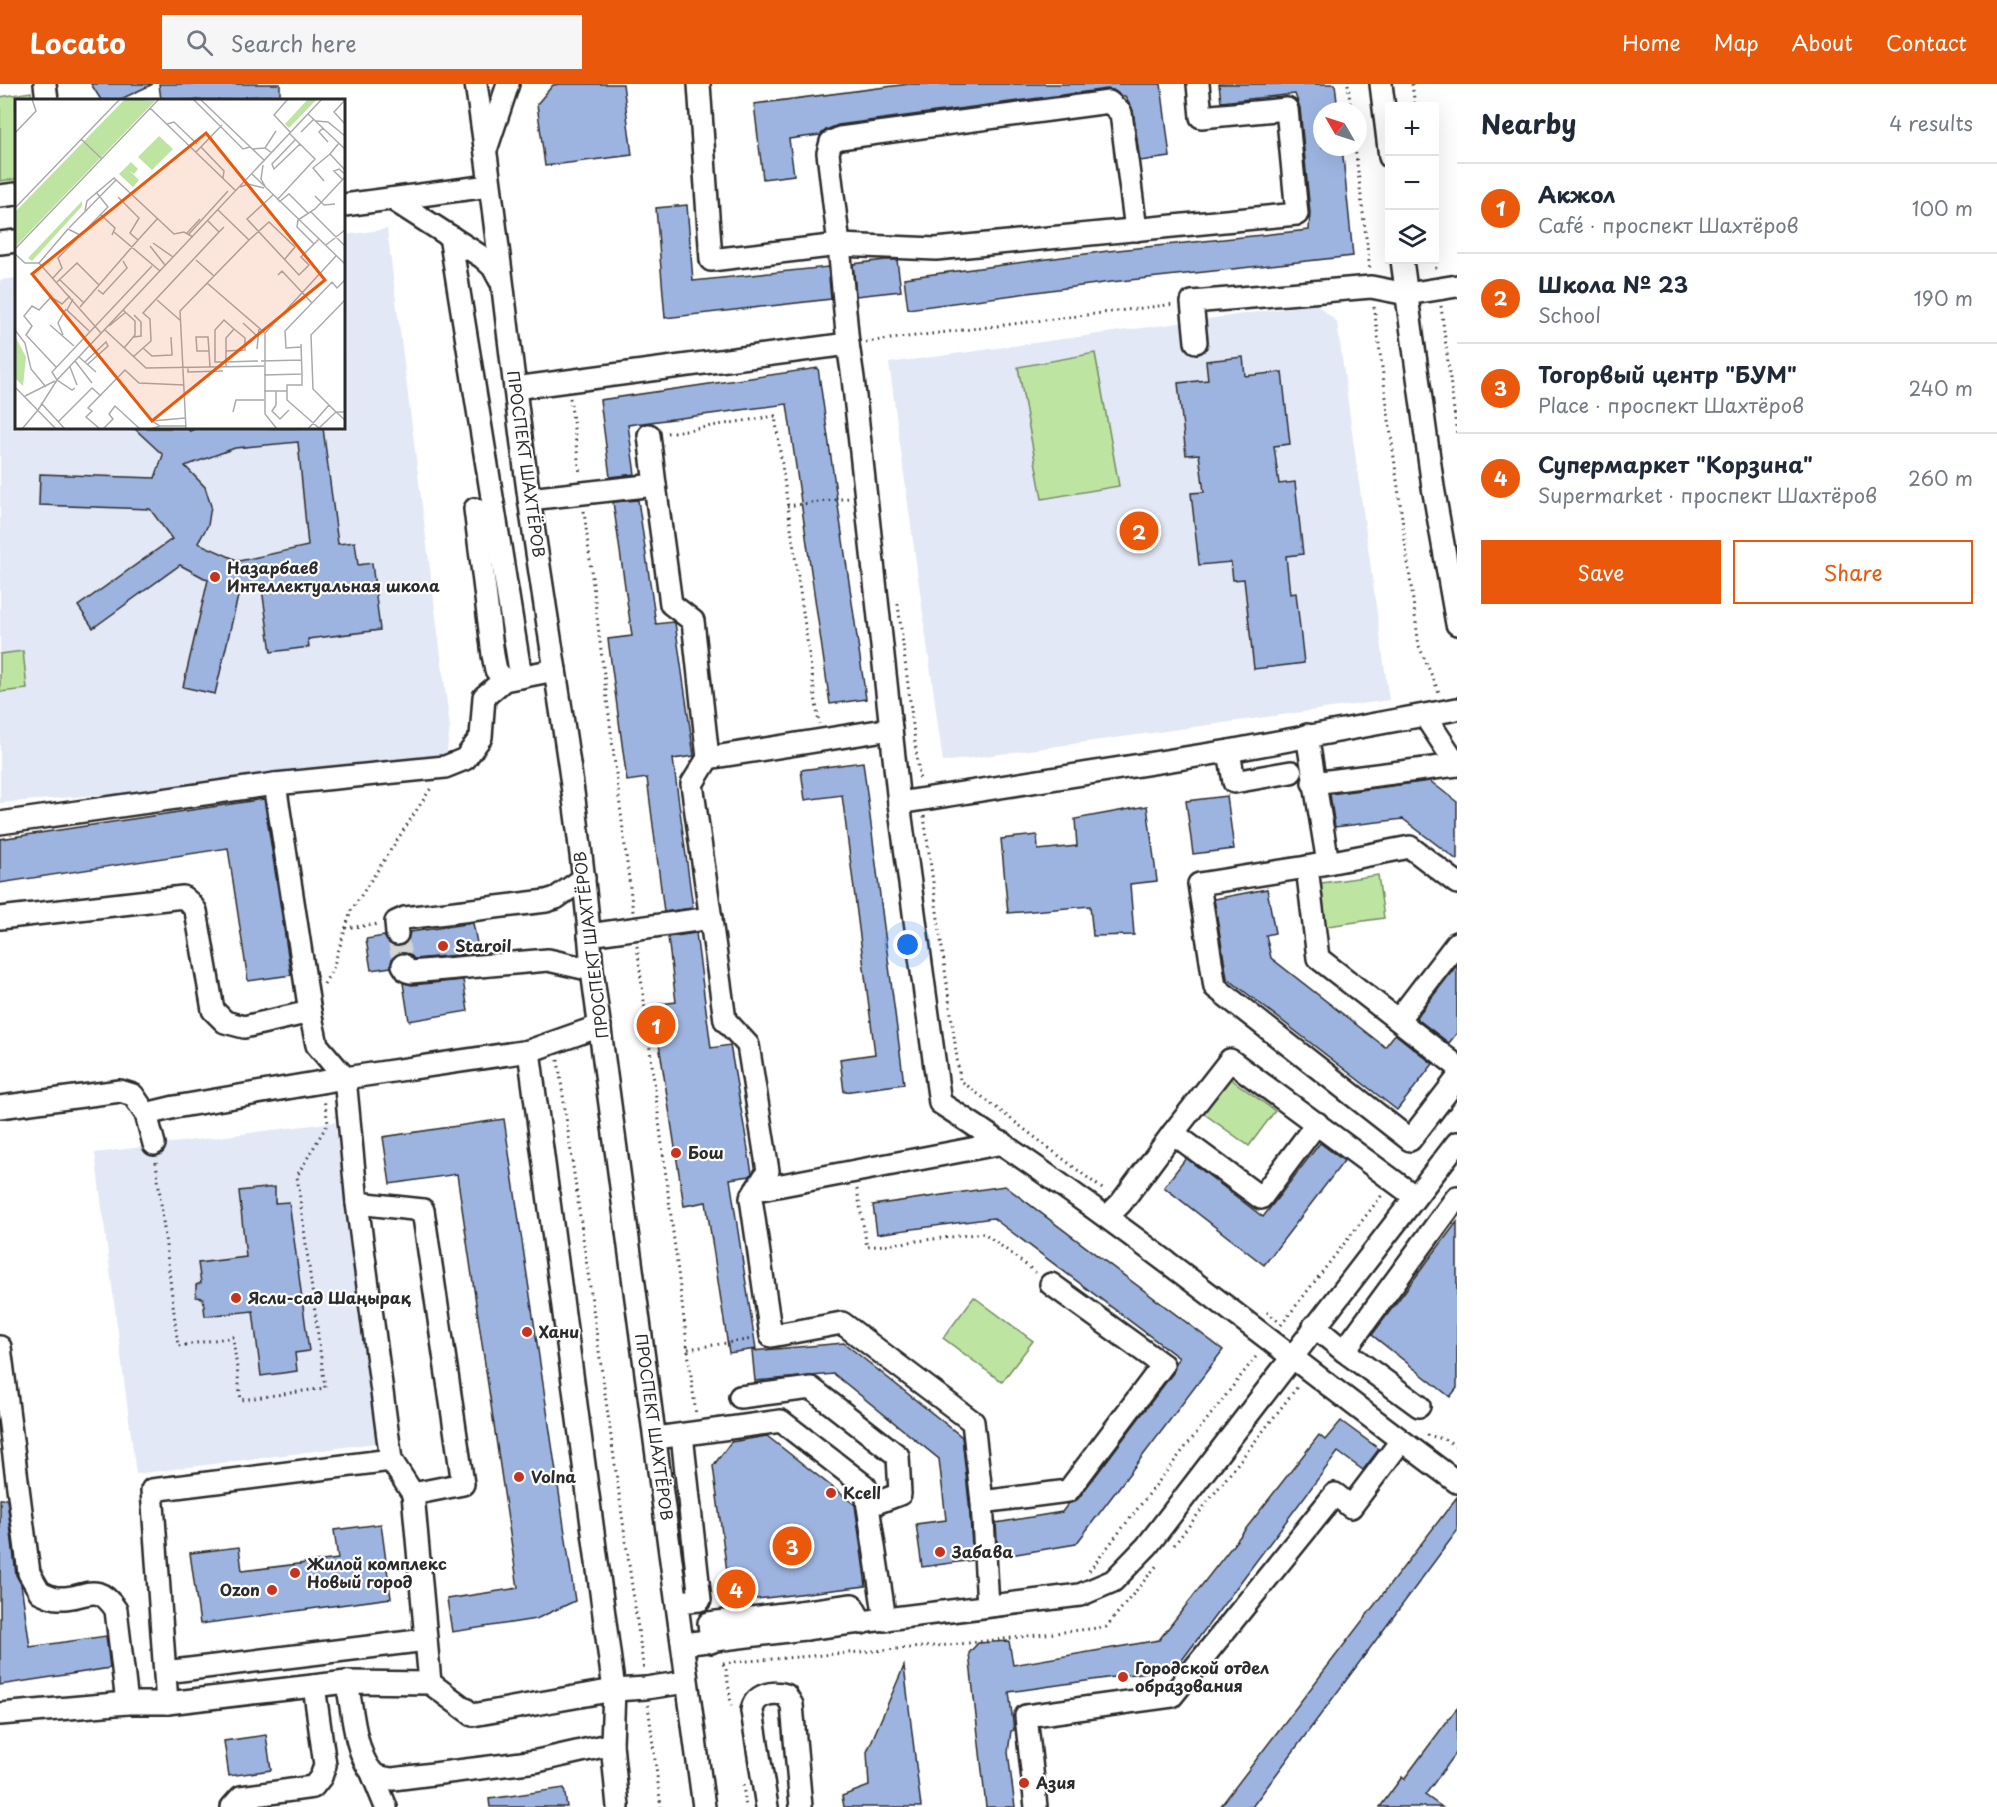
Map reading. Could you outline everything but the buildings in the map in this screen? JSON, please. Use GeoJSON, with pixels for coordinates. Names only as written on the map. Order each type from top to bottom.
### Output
{"type":"FeatureCollection","features":[{"type":"Feature","properties":{"kind":"street"},"geometry":{"type":"LineString","coordinates":[[45,84],[47,99]]}},
{"type":"Feature","properties":{"kind":"street","name":"ПРОСПЕКТ ШАХТЁРОВ"},"geometry":{"type":"LineString","coordinates":[[476,84],[529,499],[584,878],[592,970],[704,1807]]}},
{"type":"Feature","properties":{"kind":"street"},"geometry":{"type":"LineString","coordinates":[[486,150],[508,84]]}},
{"type":"Feature","properties":{"kind":"street"},"geometry":{"type":"LineString","coordinates":[[699,84],[711,260],[839,245],[936,249],[1297,214],[1287,109],[1201,117],[1198,84]]}},
{"type":"Feature","properties":{"kind":"street"},"geometry":{"type":"LineString","coordinates":[[1381,84],[1389,156]]}},
{"type":"Feature","properties":{"kind":"street"},"geometry":{"type":"LineString","coordinates":[[1136,230],[1121,113],[1109,102],[840,138],[831,142],[828,153],[899,802],[940,1103],[1114,1210],[1279,1332],[1292,1357],[1457,1482]]}},
{"type":"Feature","properties":{"kind":"street"},"geometry":{"type":"LineString","coordinates":[[345,202],[392,200],[489,186]]}},
{"type":"Feature","properties":{"kind":"street"},"geometry":{"type":"LineString","coordinates":[[0,196],[15,194]]}},
{"type":"Feature","properties":{"kind":"street"},"geometry":{"type":"LineString","coordinates":[[392,200],[450,236],[493,267],[503,286]]}},
{"type":"Feature","properties":{"kind":"street"},"geometry":{"type":"LineString","coordinates":[[450,236],[512,678]]}},
{"type":"Feature","properties":{"kind":"street"},"geometry":{"type":"LineString","coordinates":[[0,243],[15,241]]}},
{"type":"Feature","properties":{"kind":"street"},"geometry":{"type":"LineString","coordinates":[[1403,264],[1433,487],[1457,624]]}},
{"type":"Feature","properties":{"kind":"street"},"geometry":{"type":"LineString","coordinates":[[1196,342],[1192,302],[1371,286],[1407,294],[1457,286]]}},
{"type":"Feature","properties":{"kind":"street"},"geometry":{"type":"LineString","coordinates":[[515,388],[848,344]]}},
{"type":"Feature","properties":{"kind":"street"},"geometry":{"type":"LineString","coordinates":[[649,435],[671,604],[693,621],[708,758],[692,783],[724,1020],[748,1045],[768,1172],[751,1198],[771,1336],[842,1323],[973,1422],[982,1502],[988,1606]]}},
{"type":"Feature","properties":{"kind":"street"},"geometry":{"type":"LineString","coordinates":[[529,499],[655,485]]}},
{"type":"Feature","properties":{"kind":"street"},"geometry":{"type":"LineString","coordinates":[[475,509],[496,670],[512,678]]}},
{"type":"Feature","properties":{"kind":"street"},"geometry":{"type":"LineString","coordinates":[[0,823],[275,784],[445,767],[465,759],[481,737],[484,697],[512,678],[555,669]]}},
{"type":"Feature","properties":{"kind":"street"},"geometry":{"type":"LineString","coordinates":[[899,802],[1229,751],[1452,710]]}},
{"type":"Feature","properties":{"kind":"street"},"geometry":{"type":"LineString","coordinates":[[1313,783],[1457,765],[1425,716]]}},
{"type":"Feature","properties":{"kind":"street"},"geometry":{"type":"LineString","coordinates":[[708,758],[891,729]]}},
{"type":"Feature","properties":{"kind":"street"},"geometry":{"type":"LineString","coordinates":[[1307,735],[1313,783],[1318,958],[1457,1066]]}},
{"type":"Feature","properties":{"kind":"street"},"geometry":{"type":"LineString","coordinates":[[1229,751],[1234,782],[1291,772]]}},
{"type":"Feature","properties":{"kind":"street"},"geometry":{"type":"LineString","coordinates":[[275,784],[317,1045],[345,1078],[357,1203],[391,1460],[413,1494],[430,1683]]}},
{"type":"Feature","properties":{"kind":"street"},"geometry":{"type":"LineString","coordinates":[[1457,883],[1410,847],[1199,884],[1215,987],[1410,1140],[1457,1079]]}},
{"type":"Feature","properties":{"kind":"street"},"geometry":{"type":"LineString","coordinates":[[396,928],[405,918],[546,901],[556,898],[584,878]]}},
{"type":"Feature","properties":{"kind":"street"},"geometry":{"type":"LineString","coordinates":[[0,918],[183,897],[196,911],[213,1010],[225,1022],[244,1027],[310,1012]]}},
{"type":"Feature","properties":{"kind":"street"},"geometry":{"type":"LineString","coordinates":[[589,935],[711,918]]}},
{"type":"Feature","properties":{"kind":"street"},"geometry":{"type":"LineString","coordinates":[[1398,1020],[1457,943]]}},
{"type":"Feature","properties":{"kind":"street"},"geometry":{"type":"LineString","coordinates":[[403,965],[406,971],[411,972],[548,960],[592,970]]}},
{"type":"Feature","properties":{"kind":"street"},"geometry":{"type":"LineString","coordinates":[[146,1114],[345,1078],[529,1051],[600,1026]]}},
{"type":"Feature","properties":{"kind":"street"},"geometry":{"type":"LineString","coordinates":[[529,1051],[614,1690],[612,1744],[618,1807]]}},
{"type":"Feature","properties":{"kind":"street"},"geometry":{"type":"LineString","coordinates":[[1114,1210],[1230,1060],[1414,1196]]}},
{"type":"Feature","properties":{"kind":"street"},"geometry":{"type":"LineString","coordinates":[[0,1107],[120,1091],[133,1095],[146,1114],[154,1144]]}},
{"type":"Feature","properties":{"kind":"street"},"geometry":{"type":"LineString","coordinates":[[1173,1133],[1260,1198],[1317,1123]]}},
{"type":"Feature","properties":{"kind":"street"},"geometry":{"type":"LineString","coordinates":[[756,1190],[1003,1143]]}},
{"type":"Feature","properties":{"kind":"street"},"geometry":{"type":"LineString","coordinates":[[683,1644],[711,1642],[803,1620],[862,1623],[1080,1595],[1113,1581],[1147,1546],[1457,1143]]}},
{"type":"Feature","properties":{"kind":"street"},"geometry":{"type":"LineString","coordinates":[[1344,1351],[1457,1197]]}},
{"type":"Feature","properties":{"kind":"street"},"geometry":{"type":"LineString","coordinates":[[357,1203],[423,1210],[463,1484],[413,1494]]}},
{"type":"Feature","properties":{"kind":"street"},"geometry":{"type":"LineString","coordinates":[[982,1502],[1068,1491],[1163,1365],[1052,1284]]}},
{"type":"Feature","properties":{"kind":"street"},"geometry":{"type":"LineString","coordinates":[[1314,1326],[1419,1406]]}},
{"type":"Feature","properties":{"kind":"street"},"geometry":{"type":"LineString","coordinates":[[0,1347],[29,1573],[40,1592],[57,1598],[96,1593],[108,1598],[116,1610],[127,1703]]}},
{"type":"Feature","properties":{"kind":"street"},"geometry":{"type":"LineString","coordinates":[[740,1396],[812,1388],[898,1456],[900,1494],[868,1506]]}},
{"type":"Feature","properties":{"kind":"street"},"geometry":{"type":"LineString","coordinates":[[656,1438],[781,1421],[865,1486],[885,1620]]}},
{"type":"Feature","properties":{"kind":"street"},"geometry":{"type":"LineString","coordinates":[[678,1602],[700,1600],[690,1434]]}},
{"type":"Feature","properties":{"kind":"street"},"geometry":{"type":"LineString","coordinates":[[1036,1807],[1026,1716],[1172,1696],[1335,1494],[1351,1507],[1401,1441]]}},
{"type":"Feature","properties":{"kind":"street"},"geometry":{"type":"LineString","coordinates":[[167,1703],[152,1490],[391,1460]]}},
{"type":"Feature","properties":{"kind":"street"},"geometry":{"type":"LineString","coordinates":[[165,1672],[426,1640]]}},
{"type":"Feature","properties":{"kind":"street"},"geometry":{"type":"LineString","coordinates":[[0,1714],[127,1703],[167,1703],[347,1682],[430,1683],[473,1714],[614,1690],[686,1682]]}},
{"type":"Feature","properties":{"kind":"street"},"geometry":{"type":"LineString","coordinates":[[347,1682],[362,1756],[372,1773],[386,1807]]}},
{"type":"Feature","properties":{"kind":"street"},"geometry":{"type":"LineString","coordinates":[[232,1807],[241,1797],[313,1787],[321,1777],[325,1765],[314,1686]]}},
{"type":"Feature","properties":{"kind":"street"},"geometry":{"type":"LineString","coordinates":[[767,1807],[752,1711],[753,1705],[765,1694],[778,1692],[786,1695],[792,1705],[801,1807]]}},
{"type":"Feature","properties":{"kind":"street"},"geometry":{"type":"LineString","coordinates":[[372,1773],[393,1779],[537,1761],[612,1744]]}},
{"type":"Feature","properties":{"kind":"path"},"geometry":{"type":"LineString","coordinates":[[1348,84],[1350,102]]}},
{"type":"Feature","properties":{"kind":"path"},"geometry":{"type":"LineString","coordinates":[[1412,84],[1414,102]]}},
{"type":"Feature","properties":{"kind":"path"},"geometry":{"type":"LineString","coordinates":[[1356,156],[1419,645],[1452,710]]}},
{"type":"Feature","properties":{"kind":"path"},"geometry":{"type":"LineString","coordinates":[[848,344],[1192,302]]}},
{"type":"Feature","properties":{"kind":"path"},"geometry":{"type":"LineString","coordinates":[[1445,343],[1457,435]]}},
{"type":"Feature","properties":{"kind":"path"},"geometry":{"type":"LineString","coordinates":[[568,381],[688,1349],[690,1434]]}},
{"type":"Feature","properties":{"kind":"path"},"geometry":{"type":"LineString","coordinates":[[649,435],[775,416],[821,740]]}},
{"type":"Feature","properties":{"kind":"path"},"geometry":{"type":"LineString","coordinates":[[787,506],[866,495]]}},
{"type":"Feature","properties":{"kind":"path"},"geometry":{"type":"LineString","coordinates":[[898,600],[960,1080],[1114,1210]]}},
{"type":"Feature","properties":{"kind":"path"},"geometry":{"type":"LineString","coordinates":[[324,985],[333,968],[351,911],[445,767]]}},
{"type":"Feature","properties":{"kind":"path"},"geometry":{"type":"LineString","coordinates":[[345,928],[396,928]]}},
{"type":"Feature","properties":{"kind":"path"},"geometry":{"type":"LineString","coordinates":[[555,1042],[661,1807]]}},
{"type":"Feature","properties":{"kind":"path"},"geometry":{"type":"LineString","coordinates":[[154,1144],[178,1346],[233,1337],[241,1400],[325,1388],[297,1176],[328,1123],[322,1082]]}},
{"type":"Feature","properties":{"kind":"path"},"geometry":{"type":"LineString","coordinates":[[855,1172],[867,1247],[984,1233],[1052,1284]]}},
{"type":"Feature","properties":{"kind":"path"},"geometry":{"type":"LineString","coordinates":[[1084,1577],[1279,1332],[1393,1180]]}},
{"type":"Feature","properties":{"kind":"path"},"geometry":{"type":"LineString","coordinates":[[1266,1311],[1279,1332]]}},
{"type":"Feature","properties":{"kind":"path"},"geometry":{"type":"LineString","coordinates":[[688,1349],[771,1336]]}},
{"type":"Feature","properties":{"kind":"path"},"geometry":{"type":"LineString","coordinates":[[1168,1552],[1310,1371]]}},
{"type":"Feature","properties":{"kind":"path"},"geometry":{"type":"LineString","coordinates":[[733,1715],[726,1669],[723,1663],[960,1644],[1106,1627],[1161,1560]]}},
{"type":"Feature","properties":{"kind":"path"},"geometry":{"type":"LineString","coordinates":[[742,1784],[746,1807]]}},
{"type":"Feature","properties":{"kind":"shaded area","name":"Назарбаев Интеллектуальная школа"},"geometry":{"type":"Polygon","coordinates":[[[387,229],[450,727],[445,767],[0,803],[0,280],[15,278],[15,429],[345,429],[345,235],[387,229]]]}},
{"type":"Feature","properties":{"kind":"shaded area"},"geometry":{"type":"Polygon","coordinates":[[[1316,304],[1337,322],[1389,700],[943,762],[889,363],[1316,304]]]}},
{"type":"Feature","properties":{"kind":"shaded area","name":"Ясли-сад Шаңырақ"},"geometry":{"type":"Polygon","coordinates":[[[335,1122],[376,1443],[136,1474],[95,1153],[335,1122]]]}},
{"type":"Feature","properties":{"kind":"green space"},"geometry":{"type":"Polygon","coordinates":[[[31,92],[32,99],[15,99],[15,179],[0,181],[0,97],[31,92]]]}},
{"type":"Feature","properties":{"kind":"green space"},"geometry":{"type":"Polygon","coordinates":[[[1095,353],[1119,486],[1042,499],[1018,367],[1095,353]]]}},
{"type":"Feature","properties":{"kind":"green space"},"geometry":{"type":"Polygon","coordinates":[[[23,651],[27,689],[0,692],[0,654],[23,651]]]}},
{"type":"Feature","properties":{"kind":"green space"},"geometry":{"type":"Polygon","coordinates":[[[1378,875],[1384,918],[1321,927],[1315,884],[1378,875]]]}},
{"type":"Feature","properties":{"kind":"green space"},"geometry":{"type":"Polygon","coordinates":[[[1228,1077],[1275,1111],[1249,1146],[1203,1113],[1228,1077]]]}},
{"type":"Feature","properties":{"kind":"green space"},"geometry":{"type":"Polygon","coordinates":[[[974,1297],[1033,1341],[1002,1382],[943,1338],[974,1297]]]}},
{"type":"Feature","properties":{"kind":"tunnel"},"geometry":{"type":"LineString","coordinates":[[397,934],[403,965]]}},
{"type":"Feature","properties":{"kind":"place","name":"Школа № 23"},"geometry":{"type":"Point","coordinates":[1139,531]}},
{"type":"Feature","properties":{"kind":"place","name":"Назарбаев Интеллектуальная школа"},"geometry":{"type":"Point","coordinates":[215,577]}},
{"type":"Feature","properties":{"kind":"place","name":"Staroil"},"geometry":{"type":"Point","coordinates":[443,946]}},
{"type":"Feature","properties":{"kind":"place","name":"Акжол"},"geometry":{"type":"Point","coordinates":[656,1025]}},
{"type":"Feature","properties":{"kind":"place","name":"Бош"},"geometry":{"type":"Point","coordinates":[676,1153]}},
{"type":"Feature","properties":{"kind":"place","name":"Ясли-сад Шаңырақ"},"geometry":{"type":"Point","coordinates":[236,1298]}},
{"type":"Feature","properties":{"kind":"place","name":"Хани"},"geometry":{"type":"Point","coordinates":[527,1332]}},
{"type":"Feature","properties":{"kind":"place","name":"Volna"},"geometry":{"type":"Point","coordinates":[519,1477]}},
{"type":"Feature","properties":{"kind":"place","name":"Kcell"},"geometry":{"type":"Point","coordinates":[831,1493]}},
{"type":"Feature","properties":{"kind":"place","name":"Тогорвый центр \"БУМ\""},"geometry":{"type":"Point","coordinates":[792,1546]}},
{"type":"Feature","properties":{"kind":"place","name":"Забава"},"geometry":{"type":"Point","coordinates":[940,1552]}},
{"type":"Feature","properties":{"kind":"place","name":"Жилой комплекс Новый город"},"geometry":{"type":"Point","coordinates":[295,1573]}},
{"type":"Feature","properties":{"kind":"place","name":"Супермаркет \"Корзина\""},"geometry":{"type":"Point","coordinates":[736,1589]}},
{"type":"Feature","properties":{"kind":"place","name":"Ozon"},"geometry":{"type":"Point","coordinates":[272,1590]}},
{"type":"Feature","properties":{"kind":"place","name":"Городской отдел образования"},"geometry":{"type":"Point","coordinates":[1123,1677]}},
{"type":"Feature","properties":{"kind":"place","name":"Азия"},"geometry":{"type":"Point","coordinates":[1024,1783]}}]}
